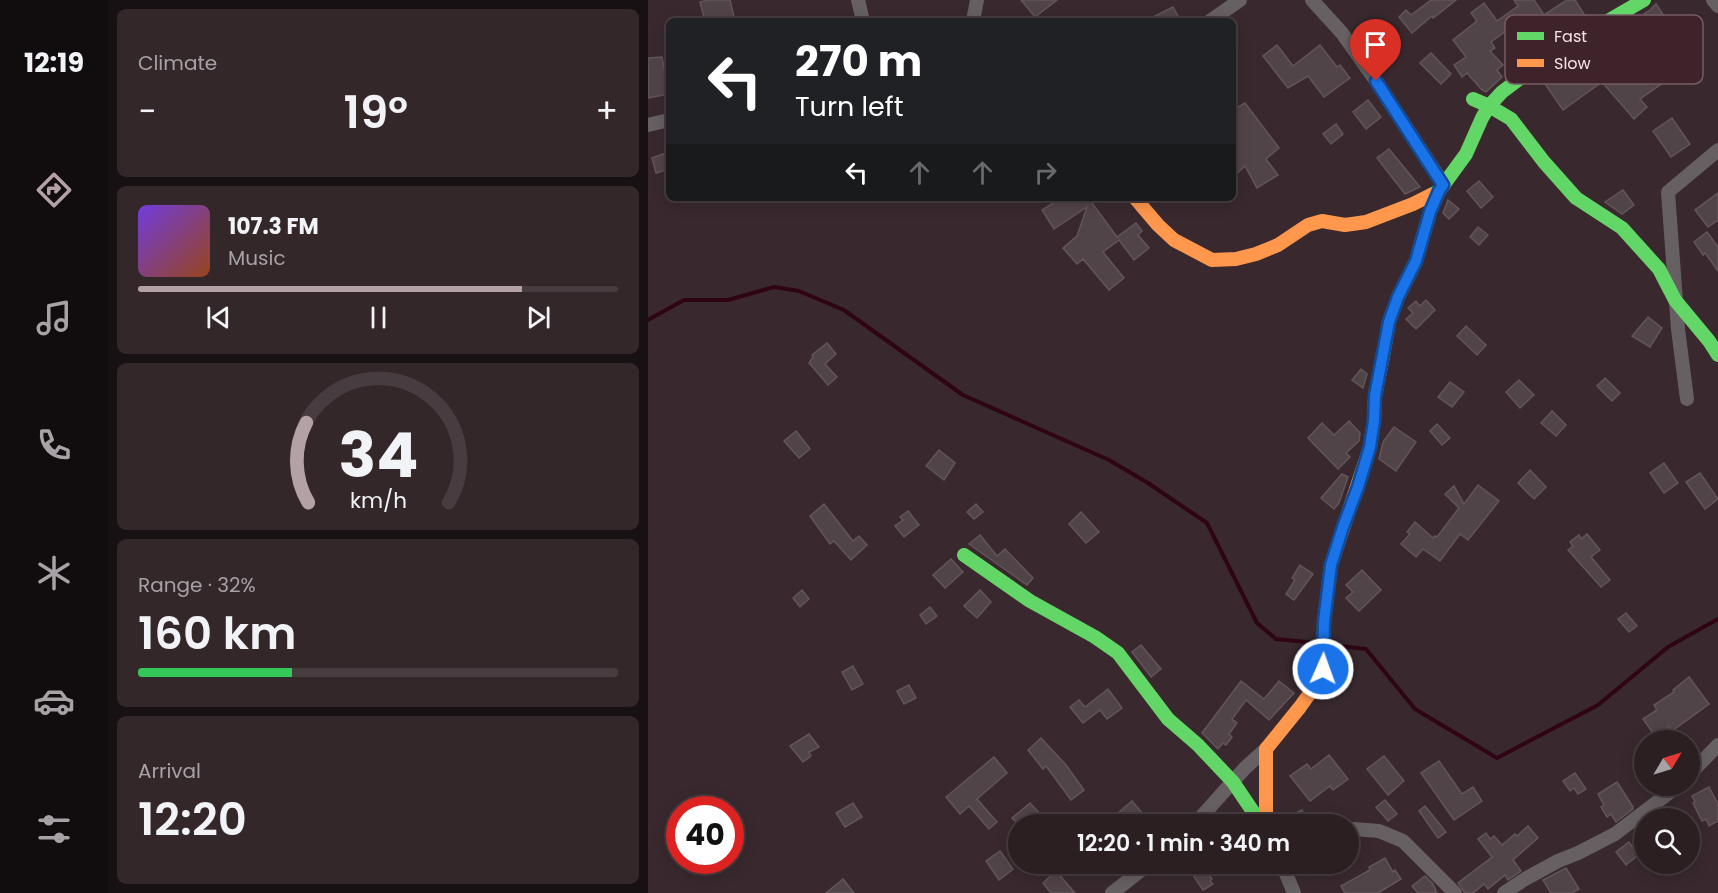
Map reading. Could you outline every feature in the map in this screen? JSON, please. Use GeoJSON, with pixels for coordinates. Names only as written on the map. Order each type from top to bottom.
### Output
{"type":"FeatureCollection","features":[{"type":"Feature","properties":{"kind":"street"},"geometry":{"type":"LineString","coordinates":[[858,0],[862,18]]}},
{"type":"Feature","properties":{"kind":"street"},"geometry":{"type":"LineString","coordinates":[[974,18],[978,0]]}},
{"type":"Feature","properties":{"kind":"street"},"geometry":{"type":"LineString","coordinates":[[1214,18],[1240,0]]}},
{"type":"Feature","properties":{"kind":"street"},"geometry":{"type":"LineString","coordinates":[[1311,0],[1342,33],[1369,71],[1441,188]]}},
{"type":"Feature","properties":{"kind":"street"},"geometry":{"type":"LineString","coordinates":[[1618,15],[1644,0]]}},
{"type":"Feature","properties":{"kind":"street"},"geometry":{"type":"LineString","coordinates":[[1713,0],[1718,6]]}},
{"type":"Feature","properties":{"kind":"street"},"geometry":{"type":"LineString","coordinates":[[1204,814],[1266,748],[1320,679],[1323,669],[1324,622],[1331,565],[1370,447],[1375,396],[1389,322],[1398,297],[1416,261],[1430,212],[1441,188],[1466,154],[1489,106],[1513,84]]}},
{"type":"Feature","properties":{"kind":"street"},"geometry":{"type":"LineString","coordinates":[[1473,99],[1511,119],[1544,162],[1576,198],[1622,228],[1659,269],[1676,300],[1718,355]]}},
{"type":"Feature","properties":{"kind":"street"},"geometry":{"type":"LineString","coordinates":[[648,125],[666,121]]}},
{"type":"Feature","properties":{"kind":"street"},"geometry":{"type":"LineString","coordinates":[[1687,399],[1676,300],[1668,192],[1718,150]]}},
{"type":"Feature","properties":{"kind":"street"},"geometry":{"type":"LineString","coordinates":[[1138,201],[1174,240],[1212,260],[1236,259],[1278,245],[1308,225],[1322,222],[1345,225],[1366,222],[1413,204],[1441,188]]}},
{"type":"Feature","properties":{"kind":"street"},"geometry":{"type":"LineString","coordinates":[[964,555],[1030,602],[1095,637],[1118,653],[1168,719],[1198,745],[1233,782],[1256,814]]}},
{"type":"Feature","properties":{"kind":"street"},"geometry":{"type":"LineString","coordinates":[[1700,764],[1718,745]]}},
{"type":"Feature","properties":{"kind":"street"},"geometry":{"type":"LineString","coordinates":[[1264,814],[1266,748]]}},
{"type":"Feature","properties":{"kind":"street"},"geometry":{"type":"LineString","coordinates":[[1504,893],[1558,861],[1615,834],[1665,796]]}},
{"type":"Feature","properties":{"kind":"street"},"geometry":{"type":"LineString","coordinates":[[1359,829],[1380,831],[1402,841],[1455,893]]}},
{"type":"Feature","properties":{"kind":"street"},"geometry":{"type":"LineString","coordinates":[[1117,891],[1137,874]]}},
{"type":"Feature","properties":{"kind":"street"},"geometry":{"type":"LineString","coordinates":[[1287,874],[1294,893]]}},
{"type":"Feature","properties":{"kind":"building"},"geometry":{"type":"Polygon","coordinates":[[[730,0],[734,17],[704,18],[700,2],[730,0]]]}},
{"type":"Feature","properties":{"kind":"building"},"geometry":{"type":"Polygon","coordinates":[[[1021,0],[1057,0],[1035,17],[1021,0]]]}},
{"type":"Feature","properties":{"kind":"building"},"geometry":{"type":"Polygon","coordinates":[[[1431,0],[1456,0],[1412,33],[1399,17],[1406,10],[1411,15],[1431,0]]]}},
{"type":"Feature","properties":{"kind":"building"},"geometry":{"type":"Polygon","coordinates":[[[1514,0],[1534,0],[1544,15],[1505,15],[1518,6],[1514,0]]]}},
{"type":"Feature","properties":{"kind":"building"},"geometry":{"type":"Polygon","coordinates":[[[1567,0],[1575,0],[1584,15],[1544,15],[1567,0]]]}},
{"type":"Feature","properties":{"kind":"building"},"geometry":{"type":"Polygon","coordinates":[[[1484,3],[1497,21],[1505,15],[1505,32],[1491,42],[1495,48],[1490,51],[1503,65],[1497,70],[1502,77],[1486,92],[1467,73],[1462,77],[1454,65],[1466,57],[1453,40],[1477,21],[1471,13],[1484,3]]]}},
{"type":"Feature","properties":{"kind":"building"},"geometry":{"type":"Polygon","coordinates":[[[1656,4],[1663,15],[1645,15],[1656,4]]]}},
{"type":"Feature","properties":{"kind":"building"},"geometry":{"type":"Polygon","coordinates":[[[1173,7],[1179,18],[1151,18],[1173,7]]]}},
{"type":"Feature","properties":{"kind":"building"},"geometry":{"type":"Polygon","coordinates":[[[1387,38],[1399,53],[1379,69],[1368,54],[1387,38]]]}},
{"type":"Feature","properties":{"kind":"building"},"geometry":{"type":"Polygon","coordinates":[[[1277,45],[1293,66],[1320,45],[1337,67],[1340,65],[1350,78],[1324,97],[1308,76],[1288,88],[1263,56],[1277,45]]]}},
{"type":"Feature","properties":{"kind":"building"},"geometry":{"type":"Polygon","coordinates":[[[1431,53],[1451,74],[1441,84],[1420,63],[1431,53]]]}},
{"type":"Feature","properties":{"kind":"building"},"geometry":{"type":"Polygon","coordinates":[[[662,57],[666,95],[648,98],[648,58],[662,57]]]}},
{"type":"Feature","properties":{"kind":"building"},"geometry":{"type":"Polygon","coordinates":[[[1545,84],[1599,84],[1563,110],[1545,84]]]}},
{"type":"Feature","properties":{"kind":"building"},"geometry":{"type":"Polygon","coordinates":[[[1604,84],[1661,84],[1640,99],[1647,107],[1634,119],[1604,84]]]}},
{"type":"Feature","properties":{"kind":"building"},"geometry":{"type":"Polygon","coordinates":[[[1368,100],[1381,117],[1366,129],[1353,112],[1368,100]]]}},
{"type":"Feature","properties":{"kind":"building"},"geometry":{"type":"Polygon","coordinates":[[[1245,103],[1279,148],[1266,159],[1278,175],[1257,188],[1245,166],[1236,174],[1236,108],[1245,103]]]}},
{"type":"Feature","properties":{"kind":"building"},"geometry":{"type":"Polygon","coordinates":[[[1672,118],[1690,144],[1671,157],[1653,131],[1672,118]]]}},
{"type":"Feature","properties":{"kind":"building"},"geometry":{"type":"Polygon","coordinates":[[[1336,124],[1343,134],[1331,144],[1323,134],[1336,124]]]}},
{"type":"Feature","properties":{"kind":"building"},"geometry":{"type":"Polygon","coordinates":[[[1389,149],[1420,187],[1405,194],[1377,158],[1389,149]]]}},
{"type":"Feature","properties":{"kind":"building"},"geometry":{"type":"Polygon","coordinates":[[[666,153],[666,170],[656,173],[652,158],[666,153]]]}},
{"type":"Feature","properties":{"kind":"building"},"geometry":{"type":"Polygon","coordinates":[[[1479,181],[1493,197],[1481,208],[1467,191],[1479,181]]]}},
{"type":"Feature","properties":{"kind":"building"},"geometry":{"type":"Polygon","coordinates":[[[1623,190],[1634,205],[1622,214],[1605,202],[1623,190]]]}},
{"type":"Feature","properties":{"kind":"building"},"geometry":{"type":"Polygon","coordinates":[[[1718,193],[1718,220],[1708,227],[1695,210],[1718,193]]]}},
{"type":"Feature","properties":{"kind":"building"},"geometry":{"type":"Polygon","coordinates":[[[1448,200],[1459,209],[1449,219],[1443,213],[1448,200]]]}},
{"type":"Feature","properties":{"kind":"building"},"geometry":{"type":"Polygon","coordinates":[[[1056,201],[1096,201],[1092,203],[1117,237],[1136,223],[1142,231],[1138,235],[1149,248],[1134,260],[1119,240],[1103,252],[1124,278],[1109,290],[1083,259],[1077,264],[1063,248],[1077,236],[1087,207],[1054,229],[1042,210],[1056,201]]]}},
{"type":"Feature","properties":{"kind":"building"},"geometry":{"type":"Polygon","coordinates":[[[1478,227],[1488,235],[1479,245],[1470,237],[1478,227]]]}},
{"type":"Feature","properties":{"kind":"building"},"geometry":{"type":"Polygon","coordinates":[[[1707,232],[1718,247],[1718,271],[1694,242],[1707,232]]]}},
{"type":"Feature","properties":{"kind":"building"},"geometry":{"type":"Polygon","coordinates":[[[1426,300],[1435,310],[1416,329],[1406,319],[1413,313],[1408,308],[1416,301],[1420,306],[1426,300]]]}},
{"type":"Feature","properties":{"kind":"building"},"geometry":{"type":"Polygon","coordinates":[[[1648,317],[1662,328],[1650,347],[1632,336],[1648,317]]]}},
{"type":"Feature","properties":{"kind":"building"},"geometry":{"type":"Polygon","coordinates":[[[1466,326],[1486,345],[1477,355],[1457,336],[1466,326]]]}},
{"type":"Feature","properties":{"kind":"building"},"geometry":{"type":"Polygon","coordinates":[[[827,343],[836,354],[825,364],[837,377],[828,385],[809,363],[812,355],[827,343]]]}},
{"type":"Feature","properties":{"kind":"building"},"geometry":{"type":"Polygon","coordinates":[[[1361,369],[1367,374],[1363,388],[1352,380],[1361,369]]]}},
{"type":"Feature","properties":{"kind":"building"},"geometry":{"type":"Polygon","coordinates":[[[1605,378],[1620,393],[1612,401],[1597,386],[1605,378]]]}},
{"type":"Feature","properties":{"kind":"building"},"geometry":{"type":"Polygon","coordinates":[[[1519,380],[1534,395],[1520,408],[1506,392],[1519,380]]]}},
{"type":"Feature","properties":{"kind":"building"},"geometry":{"type":"Polygon","coordinates":[[[1450,382],[1464,392],[1452,407],[1438,397],[1450,382]]]}},
{"type":"Feature","properties":{"kind":"building"},"geometry":{"type":"Polygon","coordinates":[[[1552,411],[1566,425],[1556,436],[1541,423],[1552,411]]]}},
{"type":"Feature","properties":{"kind":"building"},"geometry":{"type":"Polygon","coordinates":[[[1349,421],[1360,433],[1359,441],[1346,453],[1350,457],[1338,469],[1308,438],[1322,423],[1334,435],[1349,421]]]}},
{"type":"Feature","properties":{"kind":"building"},"geometry":{"type":"Polygon","coordinates":[[[1437,424],[1450,438],[1442,445],[1430,431],[1437,424]]]}},
{"type":"Feature","properties":{"kind":"building"},"geometry":{"type":"Polygon","coordinates":[[[1394,427],[1416,442],[1396,471],[1379,459],[1383,442],[1394,427]]]}},
{"type":"Feature","properties":{"kind":"building"},"geometry":{"type":"Polygon","coordinates":[[[796,431],[810,449],[799,458],[784,441],[796,431]]]}},
{"type":"Feature","properties":{"kind":"building"},"geometry":{"type":"Polygon","coordinates":[[[939,450],[955,463],[944,480],[926,466],[939,450]]]}},
{"type":"Feature","properties":{"kind":"building"},"geometry":{"type":"Polygon","coordinates":[[[1664,463],[1678,483],[1664,493],[1650,473],[1664,463]]]}},
{"type":"Feature","properties":{"kind":"building"},"geometry":{"type":"Polygon","coordinates":[[[1530,470],[1546,487],[1534,499],[1518,483],[1530,470]]]}},
{"type":"Feature","properties":{"kind":"building"},"geometry":{"type":"Polygon","coordinates":[[[1700,473],[1718,499],[1705,509],[1686,482],[1700,473]]]}},
{"type":"Feature","properties":{"kind":"building"},"geometry":{"type":"Polygon","coordinates":[[[1342,474],[1348,477],[1339,503],[1334,509],[1321,498],[1342,474]]]}},
{"type":"Feature","properties":{"kind":"building"},"geometry":{"type":"Polygon","coordinates":[[[1478,485],[1499,501],[1468,540],[1460,534],[1440,561],[1423,549],[1416,557],[1401,544],[1410,534],[1407,532],[1415,522],[1433,538],[1437,537],[1459,508],[1445,494],[1454,486],[1464,504],[1478,485]]]}},
{"type":"Feature","properties":{"kind":"building"},"geometry":{"type":"Polygon","coordinates":[[[824,504],[853,541],[859,536],[867,545],[851,560],[834,541],[830,544],[810,516],[824,504]]]}},
{"type":"Feature","properties":{"kind":"building"},"geometry":{"type":"Polygon","coordinates":[[[976,504],[983,512],[974,519],[967,512],[976,504]]]}},
{"type":"Feature","properties":{"kind":"building"},"geometry":{"type":"Polygon","coordinates":[[[908,511],[919,525],[904,537],[895,526],[903,520],[900,517],[908,511]]]}},
{"type":"Feature","properties":{"kind":"building"},"geometry":{"type":"Polygon","coordinates":[[[1081,512],[1099,532],[1086,543],[1069,524],[1081,512]]]}},
{"type":"Feature","properties":{"kind":"building"},"geometry":{"type":"Polygon","coordinates":[[[1587,534],[1600,550],[1591,557],[1610,580],[1601,587],[1568,550],[1573,546],[1570,542],[1579,535],[1581,539],[1587,534]]]}},
{"type":"Feature","properties":{"kind":"building"},"geometry":{"type":"Polygon","coordinates":[[[980,535],[997,556],[1005,549],[1033,578],[1027,585],[969,544],[980,535]]]}},
{"type":"Feature","properties":{"kind":"building"},"geometry":{"type":"Polygon","coordinates":[[[951,559],[963,572],[945,588],[933,575],[951,559]]]}},
{"type":"Feature","properties":{"kind":"building"},"geometry":{"type":"Polygon","coordinates":[[[1300,565],[1313,574],[1294,600],[1286,594],[1295,580],[1292,578],[1300,565]]]}},
{"type":"Feature","properties":{"kind":"building"},"geometry":{"type":"Polygon","coordinates":[[[1362,570],[1381,590],[1359,611],[1346,598],[1353,592],[1346,585],[1362,570]]]}},
{"type":"Feature","properties":{"kind":"building"},"geometry":{"type":"Polygon","coordinates":[[[802,590],[809,599],[800,607],[793,598],[802,590]]]}},
{"type":"Feature","properties":{"kind":"building"},"geometry":{"type":"Polygon","coordinates":[[[980,590],[991,602],[977,618],[964,606],[980,590]]]}},
{"type":"Feature","properties":{"kind":"building"},"geometry":{"type":"Polygon","coordinates":[[[930,607],[937,616],[926,624],[920,615],[930,607]]]}},
{"type":"Feature","properties":{"kind":"building"},"geometry":{"type":"Polygon","coordinates":[[[1626,613],[1637,626],[1629,632],[1618,619],[1626,613]]]}},
{"type":"Feature","properties":{"kind":"building"},"geometry":{"type":"Polygon","coordinates":[[[1141,645],[1161,669],[1151,677],[1132,652],[1141,645]]]}},
{"type":"Feature","properties":{"kind":"building"},"geometry":{"type":"Polygon","coordinates":[[[853,666],[863,684],[852,690],[842,672],[853,666]]]}},
{"type":"Feature","properties":{"kind":"building"},"geometry":{"type":"Polygon","coordinates":[[[1689,677],[1709,704],[1673,730],[1669,726],[1663,730],[1651,730],[1643,719],[1657,710],[1654,705],[1674,692],[1673,690],[1689,677]]]}},
{"type":"Feature","properties":{"kind":"building"},"geometry":{"type":"Polygon","coordinates":[[[1241,681],[1264,699],[1279,681],[1294,693],[1269,720],[1246,700],[1232,719],[1237,723],[1229,734],[1232,737],[1226,745],[1223,743],[1218,749],[1202,733],[1241,681]]]}},
{"type":"Feature","properties":{"kind":"building"},"geometry":{"type":"Polygon","coordinates":[[[909,685],[916,698],[904,704],[897,691],[909,685]]]}},
{"type":"Feature","properties":{"kind":"building"},"geometry":{"type":"Polygon","coordinates":[[[1108,689],[1122,708],[1107,719],[1100,710],[1083,723],[1070,707],[1079,700],[1085,707],[1108,689]]]}},
{"type":"Feature","properties":{"kind":"building"},"geometry":{"type":"Polygon","coordinates":[[[809,734],[819,747],[809,752],[811,756],[803,762],[790,746],[809,734]]]}},
{"type":"Feature","properties":{"kind":"building"},"geometry":{"type":"Polygon","coordinates":[[[1041,738],[1066,765],[1084,790],[1071,800],[1046,766],[1043,769],[1028,750],[1041,738]]]}},
{"type":"Feature","properties":{"kind":"building"},"geometry":{"type":"Polygon","coordinates":[[[1329,755],[1348,779],[1333,790],[1330,786],[1310,801],[1290,776],[1307,764],[1311,769],[1329,755]]]}},
{"type":"Feature","properties":{"kind":"building"},"geometry":{"type":"Polygon","coordinates":[[[1384,756],[1404,781],[1388,795],[1367,769],[1384,756]]]}},
{"type":"Feature","properties":{"kind":"building"},"geometry":{"type":"Polygon","coordinates":[[[994,757],[1007,773],[977,799],[997,822],[989,829],[969,806],[960,814],[946,797],[994,757]]]}},
{"type":"Feature","properties":{"kind":"building"},"geometry":{"type":"Polygon","coordinates":[[[1439,761],[1462,794],[1473,787],[1482,801],[1454,820],[1421,773],[1439,761]]]}},
{"type":"Feature","properties":{"kind":"building"},"geometry":{"type":"Polygon","coordinates":[[[1575,773],[1586,789],[1578,794],[1574,788],[1570,791],[1563,781],[1575,773]]]}},
{"type":"Feature","properties":{"kind":"building"},"geometry":{"type":"Polygon","coordinates":[[[1617,782],[1633,809],[1616,822],[1611,814],[1607,817],[1601,807],[1604,805],[1598,794],[1617,782]]]}},
{"type":"Feature","properties":{"kind":"building"},"geometry":{"type":"Polygon","coordinates":[[[1709,787],[1718,804],[1718,821],[1709,826],[1706,819],[1702,821],[1700,817],[1700,808],[1696,808],[1693,803],[1695,802],[1692,796],[1700,796],[1700,792],[1709,787]]]}},
{"type":"Feature","properties":{"kind":"building"},"geometry":{"type":"Polygon","coordinates":[[[1385,800],[1397,814],[1388,821],[1376,807],[1385,800]]]}},
{"type":"Feature","properties":{"kind":"building"},"geometry":{"type":"Polygon","coordinates":[[[1132,801],[1143,814],[1121,814],[1119,812],[1132,801]]]}},
{"type":"Feature","properties":{"kind":"building"},"geometry":{"type":"Polygon","coordinates":[[[853,803],[862,817],[845,827],[836,813],[853,803]]]}},
{"type":"Feature","properties":{"kind":"building"},"geometry":{"type":"Polygon","coordinates":[[[1030,803],[1040,814],[1017,814],[1030,803]]]}},
{"type":"Feature","properties":{"kind":"building"},"geometry":{"type":"Polygon","coordinates":[[[1425,806],[1446,832],[1438,838],[1419,811],[1425,806]]]}},
{"type":"Feature","properties":{"kind":"building"},"geometry":{"type":"Polygon","coordinates":[[[1528,826],[1538,838],[1513,860],[1521,871],[1508,880],[1505,875],[1488,889],[1484,884],[1473,893],[1465,893],[1458,883],[1492,857],[1478,839],[1486,833],[1490,839],[1494,836],[1502,845],[1528,826]]]}},
{"type":"Feature","properties":{"kind":"building"},"geometry":{"type":"Polygon","coordinates":[[[1629,842],[1634,849],[1634,858],[1626,865],[1616,852],[1629,842]]]}},
{"type":"Feature","properties":{"kind":"building"},"geometry":{"type":"Polygon","coordinates":[[[1000,851],[1008,862],[1008,873],[999,880],[986,861],[1000,851]]]}},
{"type":"Feature","properties":{"kind":"building"},"geometry":{"type":"Polygon","coordinates":[[[1385,858],[1393,872],[1395,870],[1401,879],[1378,893],[1345,893],[1341,886],[1370,870],[1369,867],[1385,858]]]}},
{"type":"Feature","properties":{"kind":"building"},"geometry":{"type":"Polygon","coordinates":[[[1566,868],[1579,889],[1572,893],[1551,893],[1543,880],[1566,868]]]}},
{"type":"Feature","properties":{"kind":"building"},"geometry":{"type":"Polygon","coordinates":[[[1053,874],[1059,874],[1075,893],[1051,893],[1043,883],[1053,874]]]}},
{"type":"Feature","properties":{"kind":"building"},"geometry":{"type":"Polygon","coordinates":[[[1198,874],[1208,874],[1213,884],[1203,890],[1194,877],[1198,874]]]}},
{"type":"Feature","properties":{"kind":"building"},"geometry":{"type":"Polygon","coordinates":[[[1425,876],[1433,884],[1437,893],[1418,893],[1412,886],[1425,876]]]}},
{"type":"Feature","properties":{"kind":"building"},"geometry":{"type":"Polygon","coordinates":[[[843,879],[854,893],[826,893],[843,879]]]}},
{"type":"Feature","properties":{"kind":"waterway"},"geometry":{"type":"LineString","coordinates":[[648,320],[684,300],[728,300],[774,287],[799,291],[844,310],[963,395],[1109,460],[1207,523],[1257,623],[1276,639],[1317,643]]}},
{"type":"Feature","properties":{"kind":"waterway"},"geometry":{"type":"LineString","coordinates":[[1331,645],[1366,649],[1415,709],[1497,758],[1598,705],[1668,647],[1718,619]]}},
{"type":"Feature","properties":{"kind":"traffic: fast"},"geometry":{"type":"LineString","coordinates":[[1618,15],[1644,0]]}},
{"type":"Feature","properties":{"kind":"traffic: fast"},"geometry":{"type":"LineString","coordinates":[[1431,195],[1439,191],[1466,154],[1489,106],[1513,84]]}},
{"type":"Feature","properties":{"kind":"traffic: fast"},"geometry":{"type":"LineString","coordinates":[[1473,99],[1511,119],[1544,162],[1576,198],[1622,228],[1659,269],[1675,300],[1718,355]]}},
{"type":"Feature","properties":{"kind":"traffic: fast"},"geometry":{"type":"LineString","coordinates":[[1383,356],[1389,322],[1398,297],[1416,261],[1430,212],[1439,191]]}},
{"type":"Feature","properties":{"kind":"traffic: fast"},"geometry":{"type":"LineString","coordinates":[[964,555],[1030,601],[1095,637],[1118,653],[1168,719],[1198,745],[1233,782],[1255,814]]}},
{"type":"Feature","properties":{"kind":"traffic: slow"},"geometry":{"type":"LineString","coordinates":[[1138,201],[1174,240],[1212,260],[1236,259],[1256,254],[1278,245],[1308,225],[1322,221],[1345,225],[1366,222],[1431,195]]}},
{"type":"Feature","properties":{"kind":"traffic: slow"},"geometry":{"type":"LineString","coordinates":[[1266,814],[1266,749],[1320,679],[1323,669],[1324,622],[1331,565],[1370,447],[1375,396],[1383,356]]}},
{"type":"Feature","properties":{"kind":"route"},"geometry":{"type":"LineString","coordinates":[[1323,669],[1324,622],[1331,565],[1370,447],[1375,396],[1389,322],[1398,297],[1416,261],[1430,212],[1443,185],[1376,81]]}}]}
